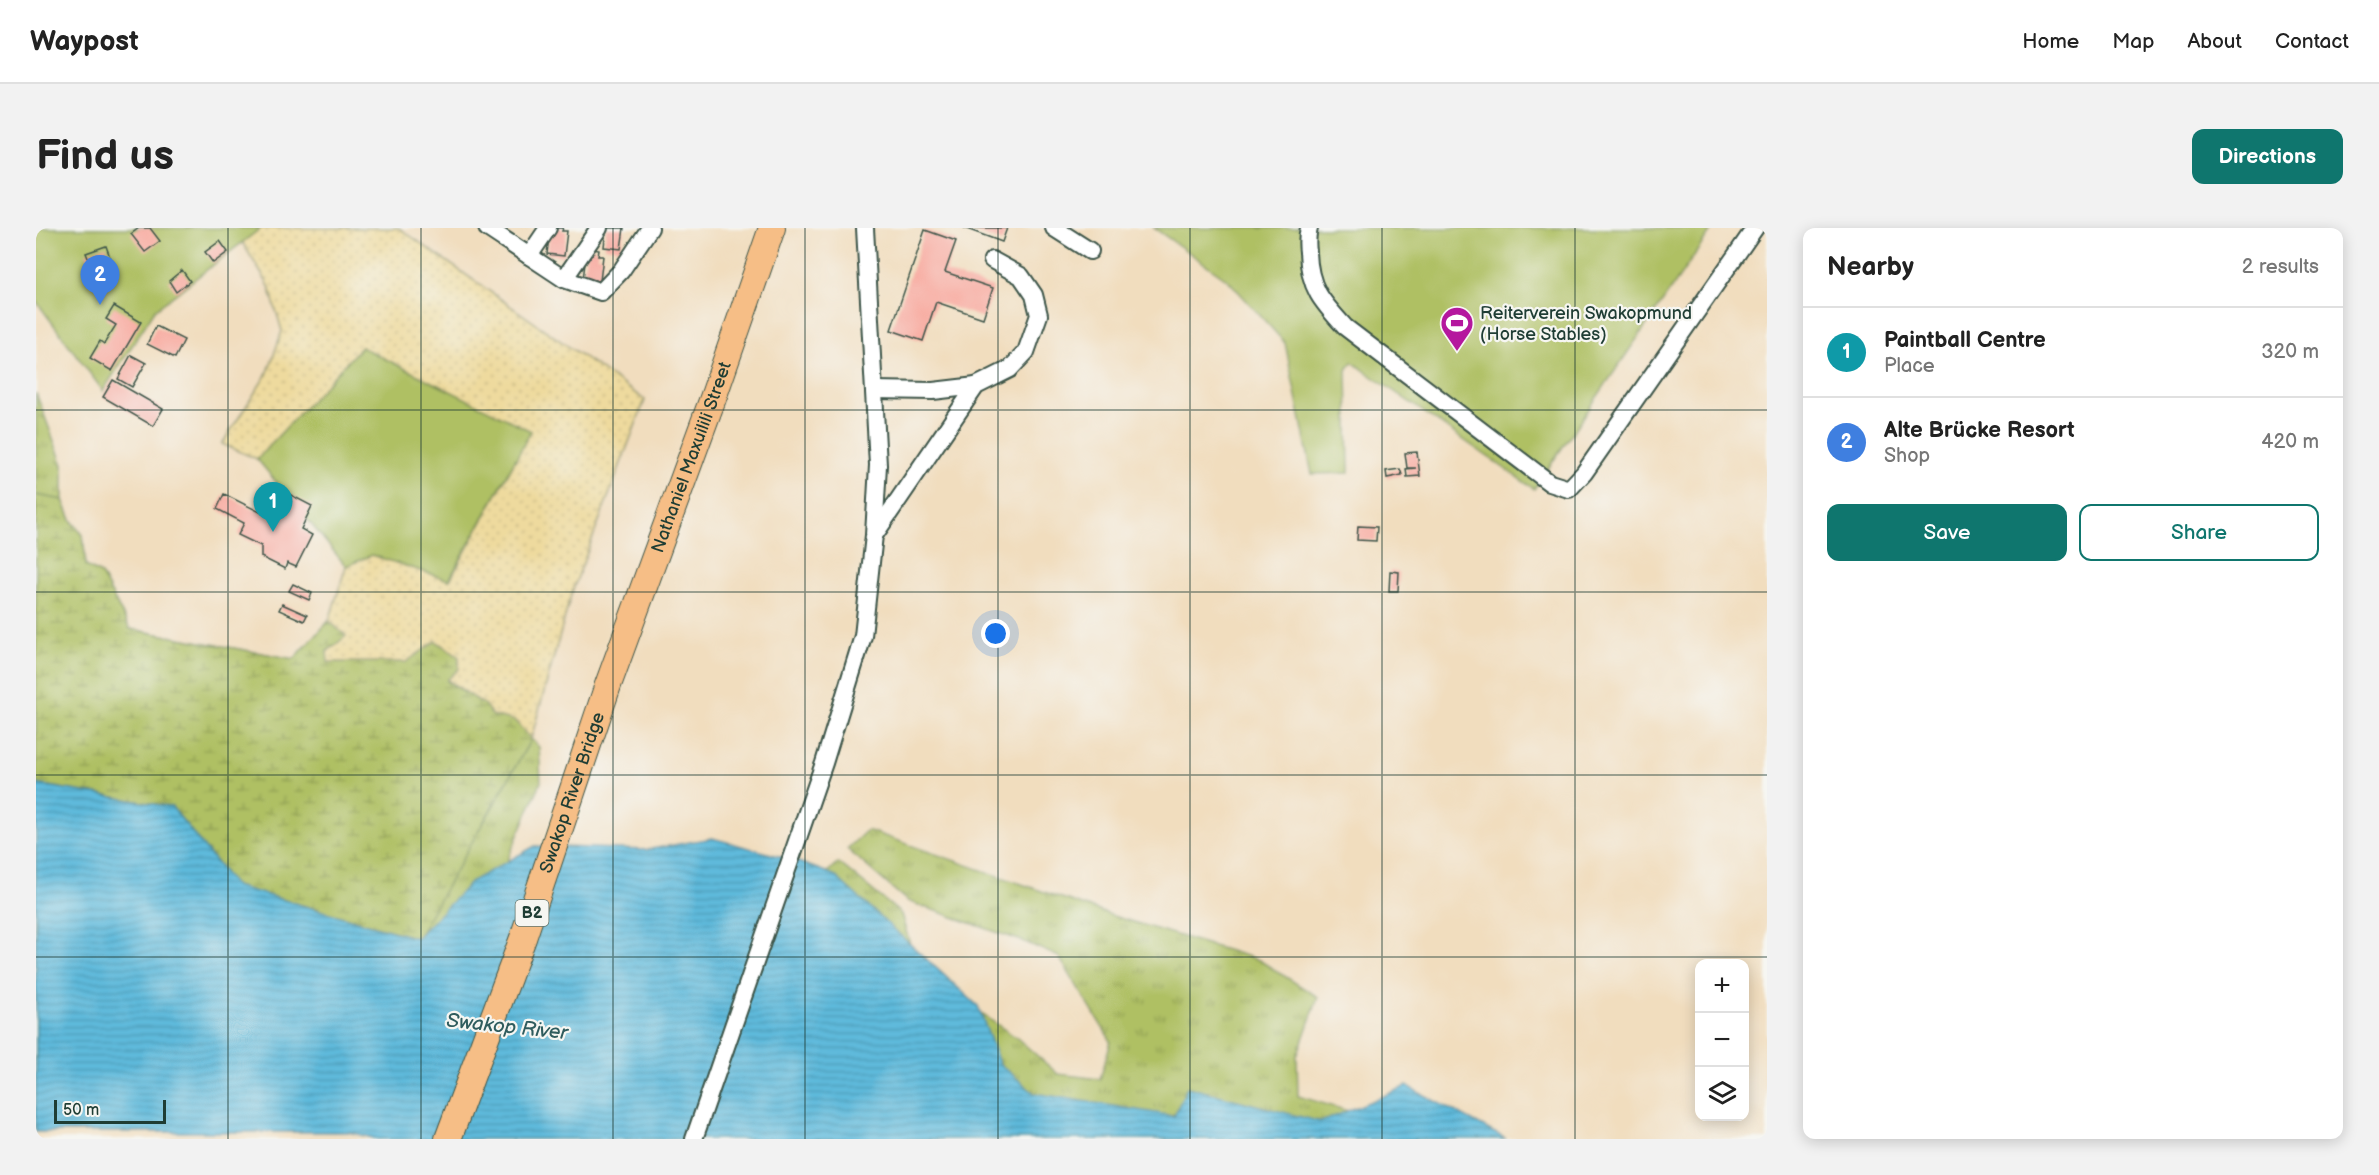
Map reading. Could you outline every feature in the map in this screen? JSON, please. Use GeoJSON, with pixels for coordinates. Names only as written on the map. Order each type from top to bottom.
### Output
{"type":"FeatureCollection","features":[{"type":"Feature","properties":{"kind":"highway","name":"Nathaniel Maxuilili Street"},"geometry":{"type":"LineString","coordinates":[[608,685],[713,398],[772,228]]}},
{"type":"Feature","properties":{"kind":"highway","name":"Swakop River Bridge"},"geometry":{"type":"LineString","coordinates":[[448,1139],[523,938],[608,685]]}},
{"type":"Feature","properties":{"kind":"street"},"geometry":{"type":"LineString","coordinates":[[488,228],[564,279],[601,292],[621,271],[650,228]]}},
{"type":"Feature","properties":{"kind":"street"},"geometry":{"type":"LineString","coordinates":[[529,256],[548,228]]}},
{"type":"Feature","properties":{"kind":"street"},"geometry":{"type":"LineString","coordinates":[[564,279],[599,228]]}},
{"type":"Feature","properties":{"kind":"street"},"geometry":{"type":"LineString","coordinates":[[694,1139],[824,763],[860,645],[874,535],[878,465],[865,228]]}},
{"type":"Feature","properties":{"kind":"street"},"geometry":{"type":"LineString","coordinates":[[1054,228],[1090,251]]}},
{"type":"Feature","properties":{"kind":"street"},"geometry":{"type":"LineString","coordinates":[[1309,228],[1307,235],[1308,273],[1323,302],[1346,327],[1550,483],[1569,489],[1584,473],[1755,228]]}},
{"type":"Feature","properties":{"kind":"street"},"geometry":{"type":"LineString","coordinates":[[874,390],[933,391],[976,386],[1010,369],[1026,352],[1039,315],[1034,295],[1021,276],[992,260]]}},
{"type":"Feature","properties":{"kind":"street"},"geometry":{"type":"LineString","coordinates":[[874,535],[976,386]]}},
{"type":"Feature","properties":{"kind":"green space"},"geometry":{"type":"Polygon","coordinates":[[[36,228],[261,228],[155,310],[103,391],[36,301],[36,228]]]}},
{"type":"Feature","properties":{"kind":"green space","name":"Reiterverein Swakopmund (Horse Stables)"},"geometry":{"type":"Polygon","coordinates":[[[1154,228],[1713,228],[1534,489],[1352,362],[1347,370],[1349,473],[1312,474],[1285,343],[1228,280],[1154,228]]]}},
{"type":"Feature","properties":{"kind":"green space"},"geometry":{"type":"Polygon","coordinates":[[[361,347],[531,431],[449,580],[372,555],[346,566],[257,459],[361,347]]]}},
{"type":"Feature","properties":{"kind":"green space"},"geometry":{"type":"Polygon","coordinates":[[[36,393],[63,465],[63,500],[71,520],[83,535],[86,566],[101,574],[130,629],[294,659],[329,621],[483,824],[531,739],[539,747],[541,782],[473,940],[806,888],[839,863],[901,914],[918,971],[1017,1038],[1058,1074],[1100,1079],[1111,1041],[1059,957],[1025,942],[907,901],[847,849],[867,830],[1113,916],[1259,960],[1318,997],[1297,1056],[1298,1096],[1421,1133],[1208,1113],[1071,1119],[361,1114],[36,1118],[36,393]]]}},
{"type":"Feature","properties":{"kind":"green space"},"geometry":{"type":"Polygon","coordinates":[[[36,495],[63,500],[71,520],[83,535],[86,566],[101,574],[130,629],[294,659],[329,621],[347,636],[327,651],[329,662],[405,662],[435,641],[459,656],[459,669],[447,681],[484,704],[492,715],[515,720],[531,739],[417,938],[235,886],[172,807],[36,784],[36,495]]]}},
{"type":"Feature","properties":{"kind":"sand"},"geometry":{"type":"Polygon","coordinates":[[[261,228],[399,228],[645,400],[571,595],[531,739],[515,721],[492,715],[484,704],[447,680],[459,669],[459,657],[436,641],[406,662],[328,662],[327,652],[346,636],[329,621],[346,566],[372,555],[450,580],[531,431],[361,347],[257,459],[222,444],[268,372],[282,331],[269,286],[242,242],[261,228]]]}},
{"type":"Feature","properties":{"kind":"water","name":"Swakop River"},"geometry":{"type":"Polygon","coordinates":[[[36,784],[172,807],[235,886],[416,938],[472,881],[535,846],[646,850],[712,838],[790,859],[834,875],[978,1006],[999,1063],[1034,1093],[1174,1116],[1187,1087],[1321,1122],[1407,1086],[1506,1139],[378,1139],[348,1132],[36,1132],[36,784]]]}},
{"type":"Feature","properties":{"kind":"building"},"geometry":{"type":"Polygon","coordinates":[[[139,228],[150,228],[160,241],[145,252],[131,234],[139,228]]]}},
{"type":"Feature","properties":{"kind":"building"},"geometry":{"type":"Polygon","coordinates":[[[550,228],[563,228],[562,231],[567,231],[564,256],[547,254],[550,228]]]}},
{"type":"Feature","properties":{"kind":"building"},"geometry":{"type":"Polygon","coordinates":[[[606,228],[624,228],[621,249],[604,247],[606,228]]]}},
{"type":"Feature","properties":{"kind":"building"},"geometry":{"type":"Polygon","coordinates":[[[964,228],[1007,228],[1002,242],[964,228]]]}},
{"type":"Feature","properties":{"kind":"building"},"geometry":{"type":"Polygon","coordinates":[[[925,230],[956,241],[945,272],[993,288],[983,318],[936,302],[923,341],[891,330],[925,230]]]}},
{"type":"Feature","properties":{"kind":"building"},"geometry":{"type":"Polygon","coordinates":[[[220,241],[228,252],[213,263],[205,252],[220,241]]]}},
{"type":"Feature","properties":{"kind":"building"},"geometry":{"type":"Polygon","coordinates":[[[106,246],[114,268],[95,275],[86,253],[106,246]]]}},
{"type":"Feature","properties":{"kind":"building"},"geometry":{"type":"Polygon","coordinates":[[[587,248],[599,250],[598,256],[603,256],[600,281],[583,279],[587,248]]]}},
{"type":"Feature","properties":{"kind":"building"},"geometry":{"type":"Polygon","coordinates":[[[182,270],[190,281],[176,292],[169,281],[182,270]]]}},
{"type":"Feature","properties":{"kind":"building"},"geometry":{"type":"Polygon","coordinates":[[[114,306],[141,322],[112,371],[90,358],[100,341],[104,344],[116,325],[106,319],[114,306]]]}},
{"type":"Feature","properties":{"kind":"building"},"geometry":{"type":"Polygon","coordinates":[[[156,326],[184,340],[175,358],[147,344],[156,326]]]}},
{"type":"Feature","properties":{"kind":"building"},"geometry":{"type":"Polygon","coordinates":[[[131,355],[146,363],[132,387],[118,379],[131,355]]]}},
{"type":"Feature","properties":{"kind":"building"},"geometry":{"type":"Polygon","coordinates":[[[113,380],[163,409],[153,426],[103,397],[113,380]]]}},
{"type":"Feature","properties":{"kind":"building"},"geometry":{"type":"Polygon","coordinates":[[[1417,452],[1420,476],[1407,477],[1406,469],[1416,468],[1407,468],[1405,453],[1417,452]]]}},
{"type":"Feature","properties":{"kind":"building"},"geometry":{"type":"Polygon","coordinates":[[[1400,469],[1402,475],[1387,478],[1386,471],[1400,469]]]}},
{"type":"Feature","properties":{"kind":"building"},"geometry":{"type":"Polygon","coordinates":[[[224,494],[276,520],[289,494],[312,506],[301,529],[312,535],[296,567],[287,563],[285,569],[261,557],[261,546],[238,535],[244,523],[217,509],[224,494]]]}},
{"type":"Feature","properties":{"kind":"building"},"geometry":{"type":"Polygon","coordinates":[[[1358,526],[1377,527],[1376,541],[1357,540],[1358,526]]]}},
{"type":"Feature","properties":{"kind":"building"},"geometry":{"type":"Polygon","coordinates":[[[1390,571],[1399,572],[1398,591],[1389,591],[1390,571]]]}},
{"type":"Feature","properties":{"kind":"building"},"geometry":{"type":"Polygon","coordinates":[[[293,584],[312,593],[309,600],[289,591],[293,584]]]}},
{"type":"Feature","properties":{"kind":"building"},"geometry":{"type":"Polygon","coordinates":[[[282,604],[307,615],[304,621],[279,610],[282,604]]]}},
{"type":"Feature","properties":{"kind":"place","name":"Alte Brücke Resort"},"geometry":{"type":"Point","coordinates":[100,305]}},
{"type":"Feature","properties":{"kind":"place","name":"Reiterverein Swakopmund (Horse Stables)"},"geometry":{"type":"Point","coordinates":[1457,352]}},
{"type":"Feature","properties":{"kind":"place","name":"Paintball Centre"},"geometry":{"type":"Point","coordinates":[273,532]}}]}
